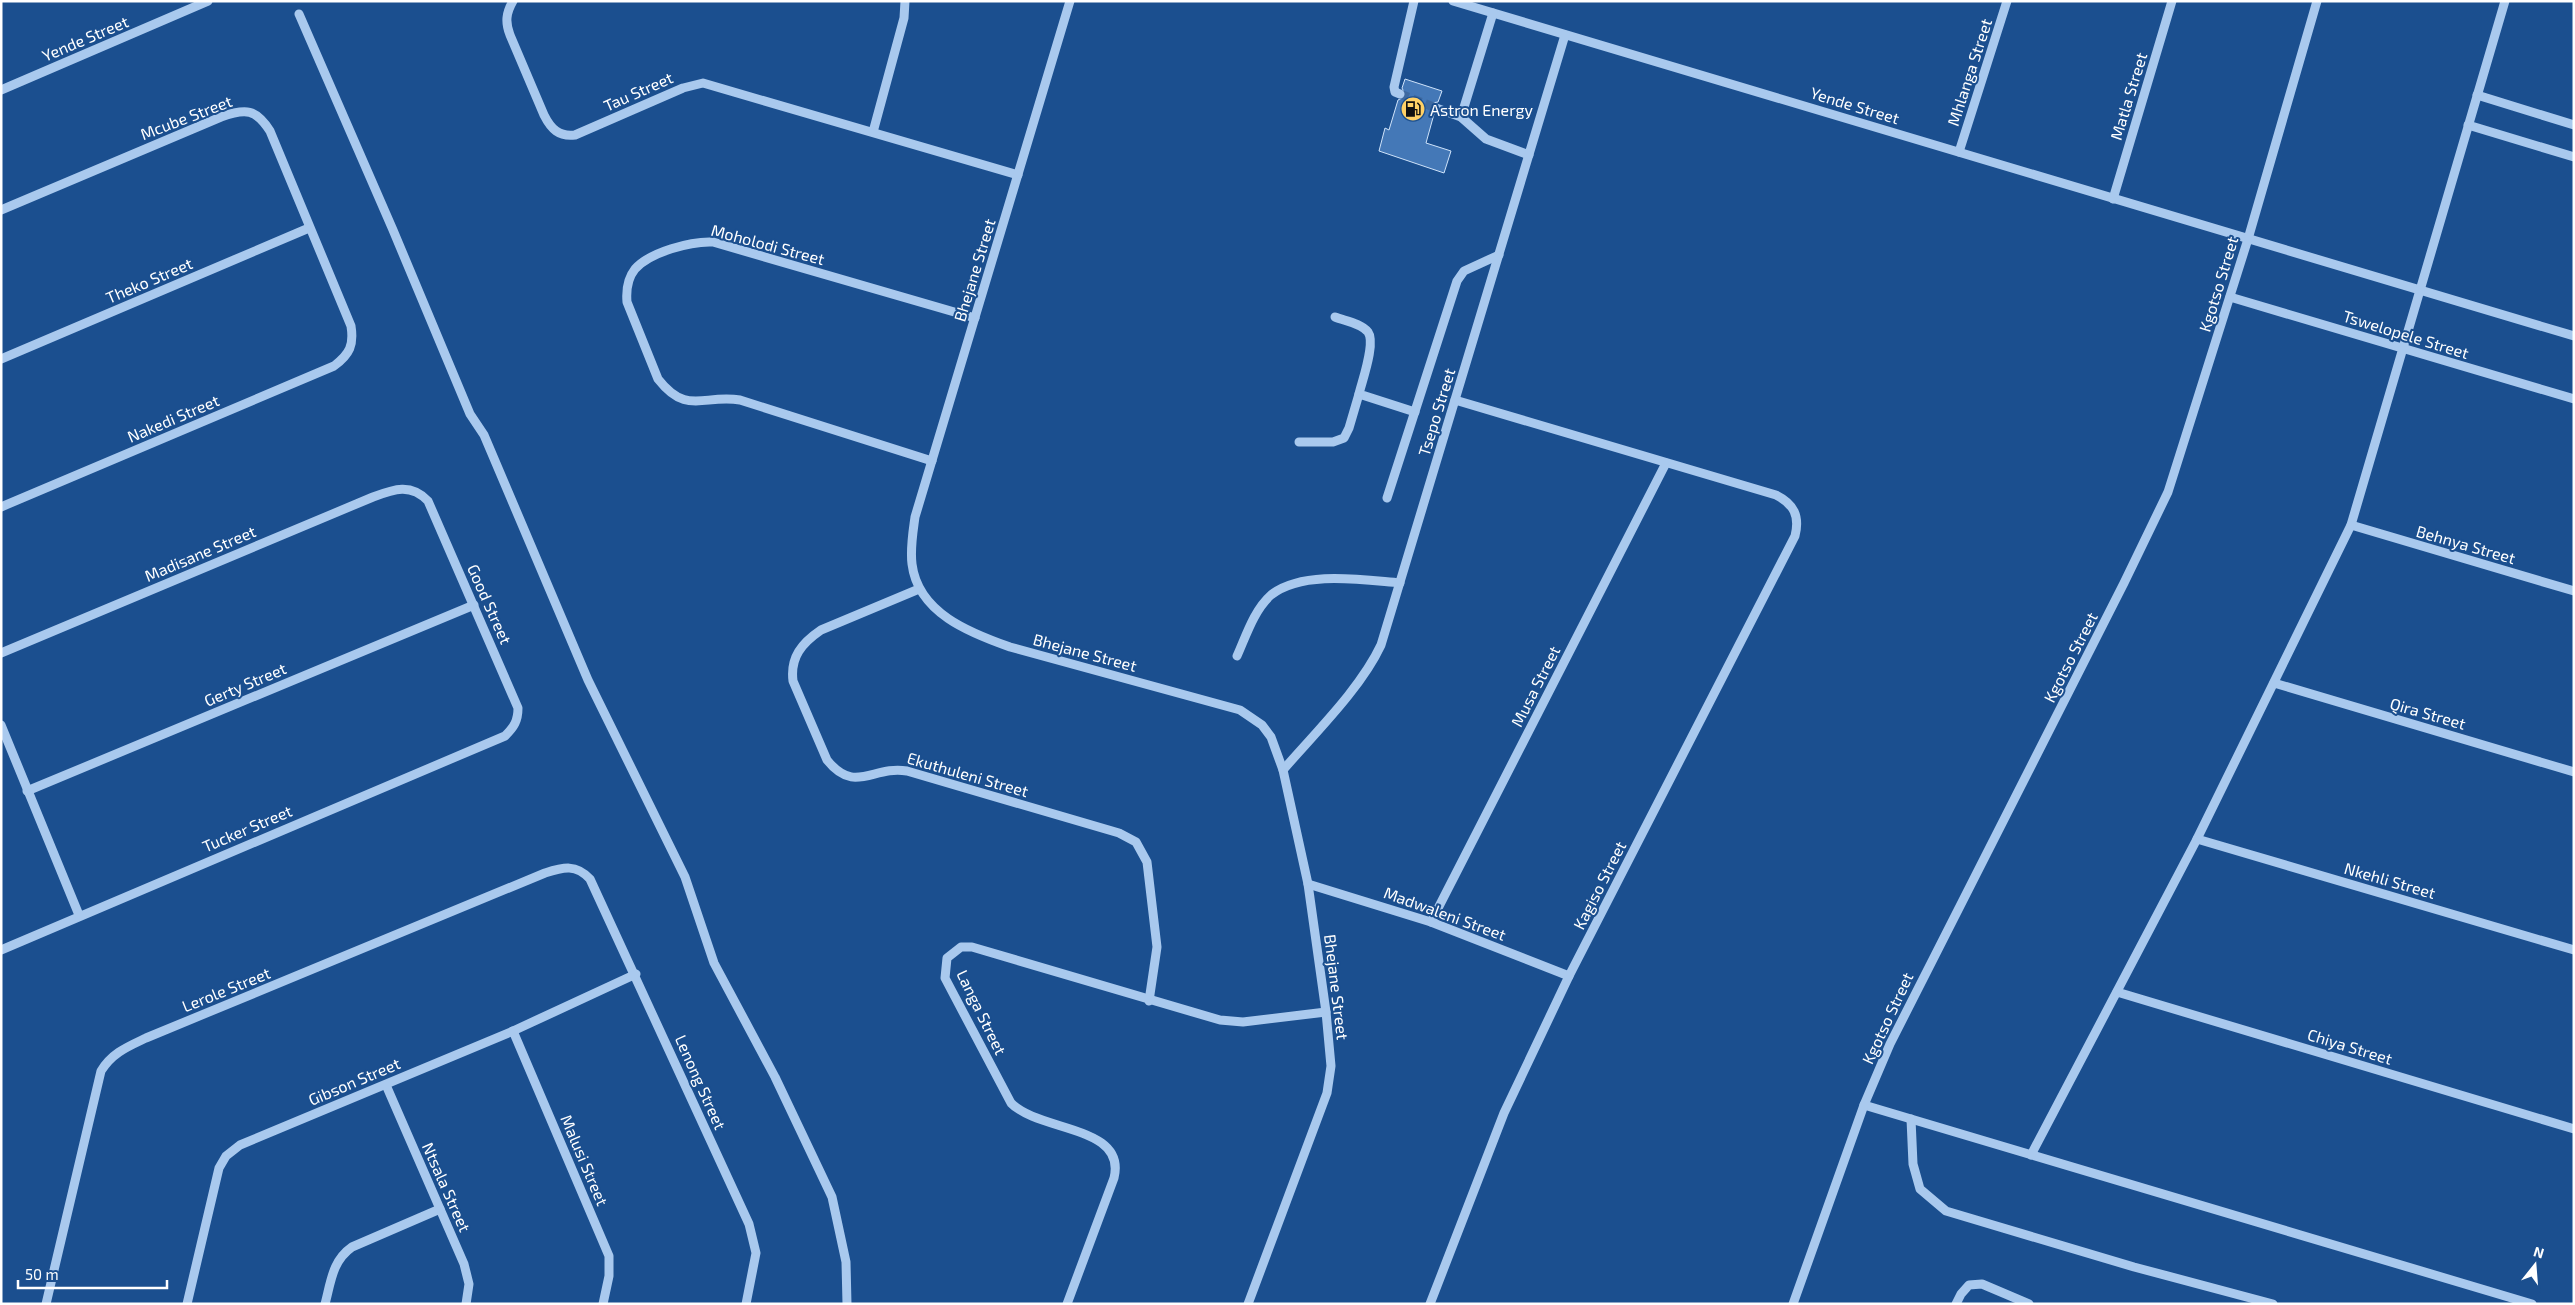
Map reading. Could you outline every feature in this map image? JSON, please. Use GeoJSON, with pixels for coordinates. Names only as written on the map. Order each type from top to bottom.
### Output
{"type":"FeatureCollection","features":[{"type":"Feature","properties":{"kind":"street","name":"Yende Street"},"geometry":{"type":"LineString","coordinates":[[1,90],[208,1]]}},
{"type":"Feature","properties":{"kind":"street","name":"Tau Street"},"geometry":{"type":"LineString","coordinates":[[513,1],[507,13],[508,30],[546,120],[555,131],[561,134],[576,135],[682,88],[703,83],[1018,175]]}},
{"type":"Feature","properties":{"kind":"street"},"geometry":{"type":"LineString","coordinates":[[873,132],[904,18],[905,1]]}},
{"type":"Feature","properties":{"kind":"street","name":"Bhejane Street"},"geometry":{"type":"LineString","coordinates":[[1070,1],[915,517],[912,565],[919,589],[934,607],[952,622],[978,636],[1010,647],[1240,710],[1262,725],[1270,737],[1284,770],[1308,884],[1326,1012],[1331,1066],[1327,1093],[1249,1304]]}},
{"type":"Feature","properties":{"kind":"street"},"geometry":{"type":"LineString","coordinates":[[1400,94],[1395,92],[1394,87],[1414,1]]}},
{"type":"Feature","properties":{"kind":"street","name":"Yende Street"},"geometry":{"type":"LineString","coordinates":[[1453,1],[2248,239]]}},
{"type":"Feature","properties":{"kind":"street","name":"Mhlanga Street"},"geometry":{"type":"LineString","coordinates":[[1959,152],[2007,1]]}},
{"type":"Feature","properties":{"kind":"street","name":"Matla Street"},"geometry":{"type":"LineString","coordinates":[[2113,199],[2172,1]]}},
{"type":"Feature","properties":{"kind":"street","name":"Kgotso Street"},"geometry":{"type":"LineString","coordinates":[[1793,1304],[1864,1105],[1899,1024],[2152,527],[2182,454],[2248,239],[2317,1]]}},
{"type":"Feature","properties":{"kind":"street"},"geometry":{"type":"LineString","coordinates":[[2031,1155],[2197,839],[2351,525],[2505,1]]}},
{"type":"Feature","properties":{"kind":"street"},"geometry":{"type":"LineString","coordinates":[[1460,117],[1492,13]]}},
{"type":"Feature","properties":{"kind":"street"},"geometry":{"type":"LineString","coordinates":[[299,14],[393,230],[470,414],[484,435],[588,680],[685,876],[714,963],[775,1077],[832,1197],[846,1262],[847,1304]]}},
{"type":"Feature","properties":{"kind":"street","name":"Tsepo Street"},"geometry":{"type":"LineString","coordinates":[[1284,770],[1374,660],[1381,645],[1565,34]]}},
{"type":"Feature","properties":{"kind":"street"},"geometry":{"type":"LineString","coordinates":[[2477,95],[2574,125]]}},
{"type":"Feature","properties":{"kind":"street"},"geometry":{"type":"LineString","coordinates":[[1436,108],[1460,117],[1486,139],[1529,155]]}},
{"type":"Feature","properties":{"kind":"street","name":"Mcube Street"},"geometry":{"type":"LineString","coordinates":[[1,210],[221,117],[244,111],[254,113],[262,119],[270,131],[351,326],[353,339],[351,350]]}},
{"type":"Feature","properties":{"kind":"street"},"geometry":{"type":"LineString","coordinates":[[2468,125],[2574,156]]}},
{"type":"Feature","properties":{"kind":"street","name":"Theko Street"},"geometry":{"type":"LineString","coordinates":[[1,359],[309,228]]}},
{"type":"Feature","properties":{"kind":"street"},"geometry":{"type":"LineString","coordinates":[[2248,239],[2574,336]]}},
{"type":"Feature","properties":{"kind":"street","name":"Moholodi Street"},"geometry":{"type":"LineString","coordinates":[[932,461],[740,400],[727,398],[692,402],[680,399],[666,390],[658,379],[627,302],[626,289],[629,279],[635,269],[644,261],[669,250],[690,243],[714,242],[975,318]]}},
{"type":"Feature","properties":{"kind":"street"},"geometry":{"type":"LineString","coordinates":[[1387,498],[1458,281],[1464,271],[1499,254]]}},
{"type":"Feature","properties":{"kind":"street","name":"Tswelopele Street"},"geometry":{"type":"LineString","coordinates":[[2230,297],[2574,399]]}},
{"type":"Feature","properties":{"kind":"street"},"geometry":{"type":"LineString","coordinates":[[1298,442],[1333,442],[1344,438],[1349,428],[1372,344],[1368,333],[1361,326],[1335,317]]}},
{"type":"Feature","properties":{"kind":"street","name":"Nakedi Street"},"geometry":{"type":"LineString","coordinates":[[1,507],[334,366],[345,358],[351,350]]}},
{"type":"Feature","properties":{"kind":"street"},"geometry":{"type":"LineString","coordinates":[[1359,394],[1415,412]]}},
{"type":"Feature","properties":{"kind":"street"},"geometry":{"type":"LineString","coordinates":[[1456,400],[1666,463]]}},
{"type":"Feature","properties":{"kind":"street","name":"Kagiso Street"},"geometry":{"type":"LineString","coordinates":[[1430,1304],[1502,1118],[1569,976],[1795,536],[1798,526],[1792,504],[1776,495],[1666,463]]}},
{"type":"Feature","properties":{"kind":"street","name":"Musa Street"},"geometry":{"type":"LineString","coordinates":[[1431,922],[1666,463]]}},
{"type":"Feature","properties":{"kind":"street","name":"Good Street"},"geometry":{"type":"LineString","coordinates":[[412,489],[428,501],[518,708],[514,727],[504,736]]}},
{"type":"Feature","properties":{"kind":"street","name":"Madisane Street"},"geometry":{"type":"LineString","coordinates":[[1,653],[373,497],[392,490],[412,489]]}},
{"type":"Feature","properties":{"kind":"street","name":"Behnya Street"},"geometry":{"type":"LineString","coordinates":[[2351,525],[2574,591]]}},
{"type":"Feature","properties":{"kind":"street"},"geometry":{"type":"LineString","coordinates":[[1237,656],[1253,619],[1271,596],[1291,585],[1318,579],[1353,579],[1400,583]]}},
{"type":"Feature","properties":{"kind":"street","name":"Ekuthuleni Street"},"geometry":{"type":"LineString","coordinates":[[919,589],[821,630],[807,640],[798,651],[792,671],[793,681],[827,760],[836,771],[845,777],[865,777],[888,770],[907,771],[1119,833],[1136,842],[1147,862],[1157,947],[1149,1001]]}},
{"type":"Feature","properties":{"kind":"street","name":"Gerty Street"},"geometry":{"type":"LineString","coordinates":[[27,792],[474,605]]}},
{"type":"Feature","properties":{"kind":"street","name":"Qira Street"},"geometry":{"type":"LineString","coordinates":[[2274,683],[2574,772]]}},
{"type":"Feature","properties":{"kind":"street"},"geometry":{"type":"LineString","coordinates":[[1,724],[27,792],[80,915]]}},
{"type":"Feature","properties":{"kind":"street","name":"Tucker Street"},"geometry":{"type":"LineString","coordinates":[[1,950],[504,736]]}},
{"type":"Feature","properties":{"kind":"street","name":"Nkehli Street"},"geometry":{"type":"LineString","coordinates":[[2197,839],[2574,950]]}},
{"type":"Feature","properties":{"kind":"street","name":"Lerole Street"},"geometry":{"type":"LineString","coordinates":[[46,1304],[101,1072],[109,1059],[120,1050],[545,873],[573,867],[583,871],[590,879]]}},
{"type":"Feature","properties":{"kind":"street","name":"Lenong Street"},"geometry":{"type":"LineString","coordinates":[[590,879],[636,974],[754,1239],[756,1253],[746,1304]]}},
{"type":"Feature","properties":{"kind":"street","name":"Madwaleni Street"},"geometry":{"type":"LineString","coordinates":[[1308,884],[1431,922],[1569,976]]}},
{"type":"Feature","properties":{"kind":"street","name":"Langa Street"},"geometry":{"type":"LineString","coordinates":[[1067,1304],[1114,1178],[1116,1170],[1113,1154],[1101,1141],[1036,1120],[1018,1110],[1011,1103],[945,978],[947,958],[961,948],[972,947],[1149,1001],[1233,1022],[1326,1012]]}},
{"type":"Feature","properties":{"kind":"street","name":"Gibson Street"},"geometry":{"type":"LineString","coordinates":[[187,1304],[219,1168],[226,1156],[240,1145],[513,1031],[636,974]]}},
{"type":"Feature","properties":{"kind":"street","name":"Chiya Street"},"geometry":{"type":"LineString","coordinates":[[2117,992],[2574,1129]]}},
{"type":"Feature","properties":{"kind":"street","name":"Malusi Street"},"geometry":{"type":"LineString","coordinates":[[513,1031],[609,1256],[610,1276],[603,1304]]}},
{"type":"Feature","properties":{"kind":"street","name":"Ntsala Street"},"geometry":{"type":"LineString","coordinates":[[386,1085],[467,1273],[466,1304]]}},
{"type":"Feature","properties":{"kind":"street"},"geometry":{"type":"LineString","coordinates":[[1864,1105],[2532,1304]]}},
{"type":"Feature","properties":{"kind":"street"},"geometry":{"type":"LineString","coordinates":[[1911,1119],[1913,1164],[1920,1189],[1946,1211],[2134,1267],[2274,1304]]}},
{"type":"Feature","properties":{"kind":"street"},"geometry":{"type":"LineString","coordinates":[[325,1304],[335,1265],[342,1254],[352,1247],[440,1209]]}},
{"type":"Feature","properties":{"kind":"street"},"geometry":{"type":"LineString","coordinates":[[1956,1304],[1960,1294],[1969,1285],[1982,1284],[2029,1304]]}},
{"type":"Feature","properties":{"kind":"building"},"geometry":{"type":"Polygon","coordinates":[[[1405,79],[1442,91],[1438,102],[1432,103],[1430,106],[1434,114],[1426,143],[1451,151],[1444,173],[1379,151],[1385,128],[1389,130],[1398,100],[1406,96],[1402,88],[1405,79]]]}},
{"type":"Feature","properties":{"kind":"tunnel"},"geometry":{"type":"LineString","coordinates":[[1400,94],[1436,108]]}},
{"type":"Feature","properties":{"kind":"place","name":"Astron Energy"},"geometry":{"type":"Point","coordinates":[1413,109]}}]}
